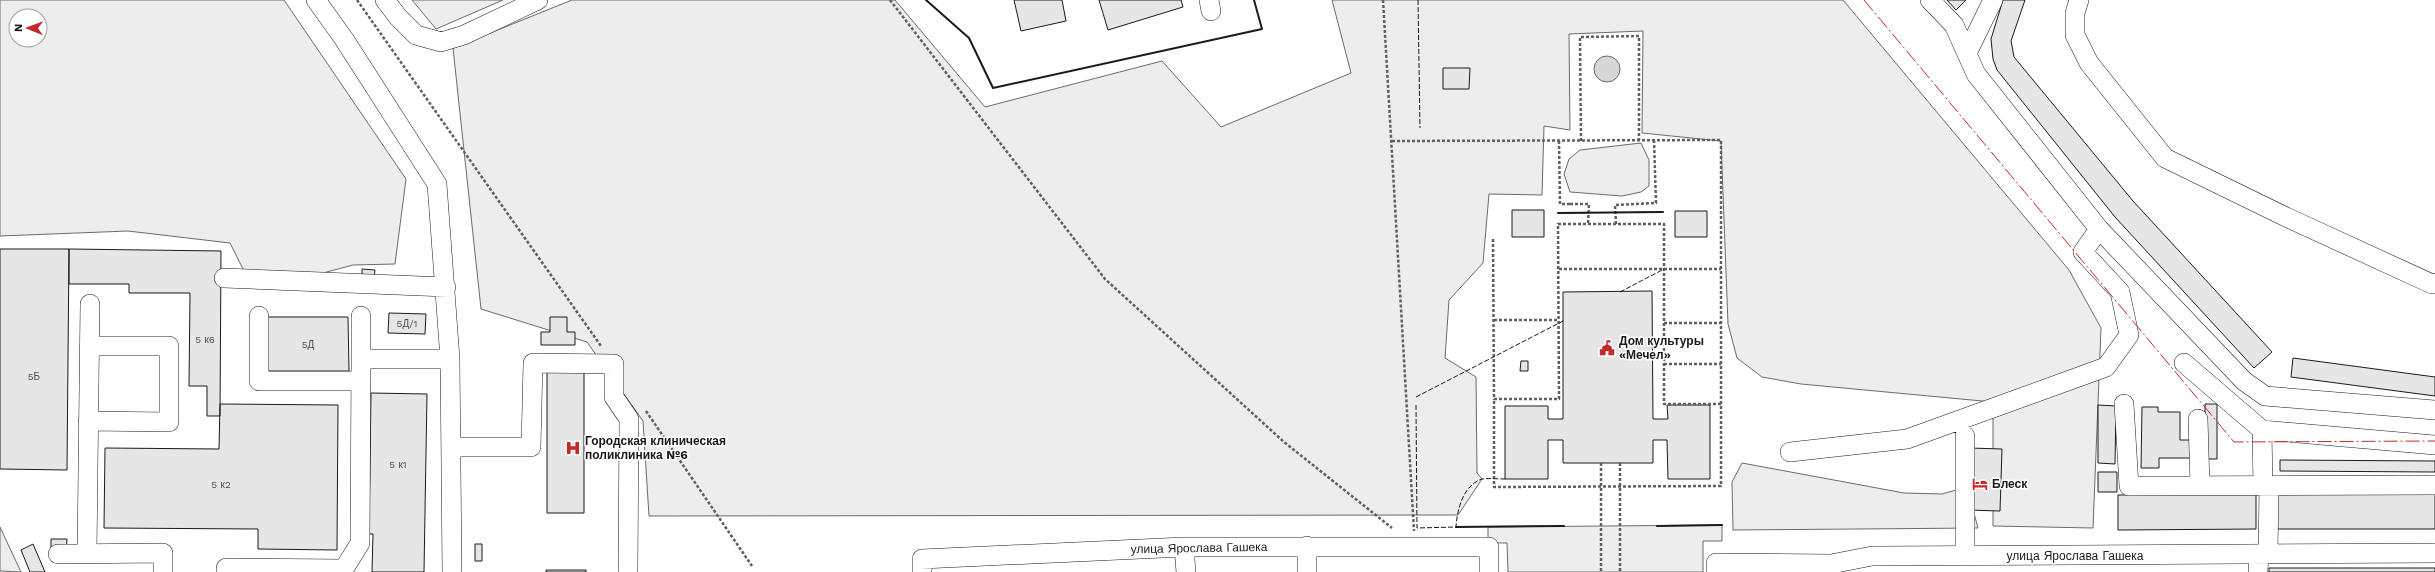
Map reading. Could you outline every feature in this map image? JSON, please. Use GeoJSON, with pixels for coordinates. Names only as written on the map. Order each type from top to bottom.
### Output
{"type":"FeatureCollection","features":[{"type":"Feature","properties":{"kind":"street"},"geometry":{"type":"LineString","coordinates":[[316,0],[344,39],[437,184],[446,287],[450,359],[452,572]]}},
{"type":"Feature","properties":{"kind":"street"},"geometry":{"type":"LineString","coordinates":[[386,0],[398,17],[416,35],[441,42],[464,35],[538,0]]}},
{"type":"Feature","properties":{"kind":"street"},"geometry":{"type":"LineString","coordinates":[[1930,0],[1954,25],[1976,74],[2099,229],[2244,381],[2265,396],[2435,410]]}},
{"type":"Feature","properties":{"kind":"street"},"geometry":{"type":"LineString","coordinates":[[1967,53],[1992,0]]}},
{"type":"Feature","properties":{"kind":"street"},"geometry":{"type":"LineString","coordinates":[[2079,0],[2075,13],[2075,35],[2089,63],[2166,158],[2286,217],[2432,284],[2435,283]]}},
{"type":"Feature","properties":{"kind":"street"},"geometry":{"type":"LineString","coordinates":[[1790,452],[1907,439],[2106,367],[2129,335],[2120,292],[2083,252],[2099,229]]}},
{"type":"Feature","properties":{"kind":"street"},"geometry":{"type":"LineString","coordinates":[[224,278],[446,287]]}},
{"type":"Feature","properties":{"kind":"street"},"geometry":{"type":"LineString","coordinates":[[87,554],[90,304]]}},
{"type":"Feature","properties":{"kind":"street"},"geometry":{"type":"LineString","coordinates":[[259,316],[259,381],[361,381]]}},
{"type":"Feature","properties":{"kind":"street"},"geometry":{"type":"LineString","coordinates":[[226,568],[344,569],[360,543],[361,316]]}},
{"type":"Feature","properties":{"kind":"street"},"geometry":{"type":"LineString","coordinates":[[88,422],[169,422],[169,346],[89,346]]}},
{"type":"Feature","properties":{"kind":"street"},"geometry":{"type":"LineString","coordinates":[[361,359],[450,359]]}},
{"type":"Feature","properties":{"kind":"street"},"geometry":{"type":"LineString","coordinates":[[451,447],[531,447],[533,363],[614,364],[614,397],[628,419],[628,572]]}},
{"type":"Feature","properties":{"kind":"street"},"geometry":{"type":"LineString","coordinates":[[2184,363],[2262,430],[2435,444]]}},
{"type":"Feature","properties":{"kind":"street"},"geometry":{"type":"LineString","coordinates":[[2124,404],[2129,486],[2435,485]]}},
{"type":"Feature","properties":{"kind":"street"},"geometry":{"type":"LineString","coordinates":[[2198,419],[2200,486]]}},
{"type":"Feature","properties":{"kind":"street"},"geometry":{"type":"LineString","coordinates":[[2262,430],[2266,486],[2262,560]]}},
{"type":"Feature","properties":{"kind":"street"},"geometry":{"type":"LineString","coordinates":[[1965,436],[1965,556]]}},
{"type":"Feature","properties":{"kind":"street"},"geometry":{"type":"LineString","coordinates":[[1307,546],[1307,572]]}},
{"type":"Feature","properties":{"kind":"street","name":"улица Ярослава Гашека"},"geometry":{"type":"LineString","coordinates":[[922,572],[922,559],[1184,547],[1415,546],[1489,547],[1489,572]]}},
{"type":"Feature","properties":{"kind":"street"},"geometry":{"type":"LineString","coordinates":[[1184,547],[1186,572]]}},
{"type":"Feature","properties":{"kind":"street"},"geometry":{"type":"LineString","coordinates":[[58,554],[163,553],[163,572]]}},
{"type":"Feature","properties":{"kind":"street","name":"улица Ярослава Гашека"},"geometry":{"type":"LineString","coordinates":[[1716,568],[1831,568],[1965,556],[2055,564],[2262,560],[2435,553]]}},
{"type":"Feature","properties":{"kind":"path"},"geometry":{"type":"LineString","coordinates":[[357,0],[614,364]]}},
{"type":"Feature","properties":{"kind":"path"},"geometry":{"type":"LineString","coordinates":[[890,0],[1105,279],[1284,442],[1415,546]]}},
{"type":"Feature","properties":{"kind":"path"},"geometry":{"type":"LineString","coordinates":[[1383,0],[1415,546]]}},
{"type":"Feature","properties":{"kind":"path"},"geometry":{"type":"LineString","coordinates":[[1581,140],[1580,36],[1639,36],[1639,140]]}},
{"type":"Feature","properties":{"kind":"path"},"geometry":{"type":"LineString","coordinates":[[1616,224],[1615,205],[1656,203],[1654,140]]}},
{"type":"Feature","properties":{"kind":"path"},"geometry":{"type":"LineString","coordinates":[[1392,141],[1720,140],[1721,486],[1494,487],[1493,238]]}},
{"type":"Feature","properties":{"kind":"path"},"geometry":{"type":"LineString","coordinates":[[1559,141],[1560,204],[1589,204],[1588,224]]}},
{"type":"Feature","properties":{"kind":"path"},"geometry":{"type":"LineString","coordinates":[[1494,400],[1559,399],[1558,224],[1664,224],[1664,404],[1721,404]]}},
{"type":"Feature","properties":{"kind":"path"},"geometry":{"type":"LineString","coordinates":[[1559,270],[1721,269]]}},
{"type":"Feature","properties":{"kind":"path"},"geometry":{"type":"LineString","coordinates":[[1494,320],[1559,320]]}},
{"type":"Feature","properties":{"kind":"path"},"geometry":{"type":"LineString","coordinates":[[1664,323],[1721,323]]}},
{"type":"Feature","properties":{"kind":"path"},"geometry":{"type":"LineString","coordinates":[[1664,364],[1721,364]]}},
{"type":"Feature","properties":{"kind":"path"},"geometry":{"type":"LineString","coordinates":[[645,409],[752,566]]}},
{"type":"Feature","properties":{"kind":"path"},"geometry":{"type":"LineString","coordinates":[[1601,463],[1601,572]]}},
{"type":"Feature","properties":{"kind":"path"},"geometry":{"type":"LineString","coordinates":[[1620,463],[1620,572]]}},
{"type":"Feature","properties":{"kind":"shaded area"},"geometry":{"type":"Polygon","coordinates":[[[0,0],[284,0],[406,179],[395,264],[353,265],[308,277],[250,283],[230,243],[128,231],[0,236],[0,0]]]}},
{"type":"Feature","properties":{"kind":"shaded area"},"geometry":{"type":"Polygon","coordinates":[[[412,0],[503,0],[436,29],[412,0]]]}},
{"type":"Feature","properties":{"kind":"shaded area"},"geometry":{"type":"Polygon","coordinates":[[[572,0],[895,0],[985,107],[1162,61],[1221,127],[1351,73],[1332,0],[1843,0],[2069,270],[2101,328],[2093,528],[1993,526],[1993,402],[1801,384],[1762,377],[1737,358],[1728,324],[1721,141],[1642,133],[1643,31],[1569,34],[1570,130],[1544,126],[1542,195],[1489,194],[1483,263],[1449,300],[1445,358],[1476,377],[1477,473],[1482,479],[1458,515],[649,516],[643,421],[587,342],[481,309],[453,48],[572,0]]]}},
{"type":"Feature","properties":{"kind":"shaded area"},"geometry":{"type":"Polygon","coordinates":[[[1607,56],[1616,60],[1620,69],[1616,78],[1607,82],[1598,78],[1594,69],[1598,60],[1607,56]]]}},
{"type":"Feature","properties":{"kind":"shaded area"},"geometry":{"type":"Polygon","coordinates":[[[1641,143],[1649,160],[1649,186],[1641,192],[1622,196],[1570,192],[1564,174],[1569,159],[1580,150],[1641,143]]]}},
{"type":"Feature","properties":{"kind":"shaded area"},"geometry":{"type":"Polygon","coordinates":[[[1742,463],[1904,493],[1942,494],[1967,487],[1978,528],[1733,530],[1732,482],[1742,463]]]}},
{"type":"Feature","properties":{"kind":"shaded area"},"geometry":{"type":"Polygon","coordinates":[[[1722,525],[1722,541],[1703,541],[1703,572],[1508,572],[1507,543],[1488,543],[1488,527],[1722,525]]]}},
{"type":"Feature","properties":{"kind":"shaded area"},"geometry":{"type":"Polygon","coordinates":[[[0,527],[21,572],[0,571],[0,527]]]}},
{"type":"Feature","properties":{"kind":"building"},"geometry":{"type":"Polygon","coordinates":[[[1014,0],[1062,0],[1066,21],[1021,31],[1014,0]]]}},
{"type":"Feature","properties":{"kind":"building"},"geometry":{"type":"Polygon","coordinates":[[[1099,0],[1181,0],[1183,7],[1108,30],[1099,0]]]}},
{"type":"Feature","properties":{"kind":"building"},"geometry":{"type":"Polygon","coordinates":[[[1947,0],[1966,0],[1956,10],[1947,0]]]}},
{"type":"Feature","properties":{"kind":"building"},"geometry":{"type":"Polygon","coordinates":[[[2003,0],[2025,0],[2011,41],[2014,57],[2133,201],[2272,352],[2254,368],[2115,217],[1997,70],[1993,59],[1991,39],[2003,0]]]}},
{"type":"Feature","properties":{"kind":"building"},"geometry":{"type":"Polygon","coordinates":[[[1443,68],[1470,68],[1469,89],[1443,89],[1443,68]]]}},
{"type":"Feature","properties":{"kind":"building"},"geometry":{"type":"Polygon","coordinates":[[[1512,210],[1544,210],[1544,237],[1512,237],[1512,210]]]}},
{"type":"Feature","properties":{"kind":"building"},"geometry":{"type":"Polygon","coordinates":[[[1675,211],[1707,211],[1707,237],[1675,237],[1675,211]]]}},
{"type":"Feature","properties":{"kind":"building"},"geometry":{"type":"Polygon","coordinates":[[[0,249],[69,249],[67,470],[0,469],[0,249]]]}},
{"type":"Feature","properties":{"kind":"building"},"geometry":{"type":"Polygon","coordinates":[[[69,249],[221,251],[220,416],[207,416],[207,386],[189,386],[190,293],[129,293],[129,284],[69,284],[69,249]]]}},
{"type":"Feature","properties":{"kind":"building"},"geometry":{"type":"Polygon","coordinates":[[[362,269],[375,270],[374,278],[362,278],[362,269]]]}},
{"type":"Feature","properties":{"kind":"building","name":"Дом культуры «Мечел»"},"geometry":{"type":"Polygon","coordinates":[[[1652,291],[1653,419],[1668,419],[1667,405],[1710,405],[1710,479],[1668,479],[1667,440],[1653,440],[1653,463],[1563,463],[1563,440],[1548,440],[1548,479],[1505,479],[1505,406],[1548,406],[1548,419],[1563,419],[1563,292],[1652,291]]]}},
{"type":"Feature","properties":{"kind":"building"},"geometry":{"type":"Polygon","coordinates":[[[389,313],[426,314],[425,334],[388,333],[389,313]]]}},
{"type":"Feature","properties":{"kind":"building"},"geometry":{"type":"Polygon","coordinates":[[[267,317],[348,317],[349,371],[267,371],[267,317]]]}},
{"type":"Feature","properties":{"kind":"building"},"geometry":{"type":"Polygon","coordinates":[[[550,317],[567,317],[567,332],[575,332],[575,345],[541,345],[541,332],[550,332],[550,317]]]}},
{"type":"Feature","properties":{"kind":"building"},"geometry":{"type":"Polygon","coordinates":[[[2293,358],[2435,377],[2435,396],[2291,377],[2293,358]]]}},
{"type":"Feature","properties":{"kind":"building"},"geometry":{"type":"Polygon","coordinates":[[[1521,361],[1528,361],[1528,371],[1520,371],[1521,361]]]}},
{"type":"Feature","properties":{"kind":"building"},"geometry":{"type":"Polygon","coordinates":[[[547,370],[584,370],[584,513],[547,513],[547,370]]]}},
{"type":"Feature","properties":{"kind":"building"},"geometry":{"type":"Polygon","coordinates":[[[371,393],[427,394],[424,572],[372,572],[373,534],[369,534],[371,393]]]}},
{"type":"Feature","properties":{"kind":"building"},"geometry":{"type":"Polygon","coordinates":[[[220,404],[338,405],[337,550],[258,549],[258,529],[104,528],[105,448],[219,449],[220,404]]]}},
{"type":"Feature","properties":{"kind":"building"},"geometry":{"type":"Polygon","coordinates":[[[2205,404],[2217,404],[2217,459],[2205,459],[2205,404]]]}},
{"type":"Feature","properties":{"kind":"building"},"geometry":{"type":"Polygon","coordinates":[[[2098,405],[2116,406],[2115,464],[2098,463],[2098,405]]]}},
{"type":"Feature","properties":{"kind":"building"},"geometry":{"type":"Polygon","coordinates":[[[2142,407],[2158,407],[2158,412],[2180,412],[2180,440],[2192,440],[2192,458],[2159,458],[2159,468],[2141,468],[2142,407]]]}},
{"type":"Feature","properties":{"kind":"building"},"geometry":{"type":"Polygon","coordinates":[[[1970,448],[2002,449],[2000,511],[1968,510],[1970,448]]]}},
{"type":"Feature","properties":{"kind":"building"},"geometry":{"type":"Polygon","coordinates":[[[2280,460],[2435,461],[2435,472],[2280,471],[2280,460]]]}},
{"type":"Feature","properties":{"kind":"building"},"geometry":{"type":"Polygon","coordinates":[[[2098,472],[2117,472],[2117,492],[2098,492],[2098,472]]]}},
{"type":"Feature","properties":{"kind":"building"},"geometry":{"type":"Polygon","coordinates":[[[2271,492],[2435,492],[2435,529],[2272,529],[2271,492]]]}},
{"type":"Feature","properties":{"kind":"building"},"geometry":{"type":"Polygon","coordinates":[[[2256,494],[2256,529],[2118,530],[2118,495],[2256,494]]]}},
{"type":"Feature","properties":{"kind":"building"},"geometry":{"type":"Polygon","coordinates":[[[51,539],[67,539],[66,552],[51,551],[51,539]]]}},
{"type":"Feature","properties":{"kind":"building"},"geometry":{"type":"Polygon","coordinates":[[[33,544],[45,572],[30,572],[21,550],[33,544]]]}},
{"type":"Feature","properties":{"kind":"building"},"geometry":{"type":"Polygon","coordinates":[[[475,544],[482,544],[482,561],[475,561],[475,544]]]}},
{"type":"Feature","properties":{"kind":"building"},"geometry":{"type":"Polygon","coordinates":[[[2269,568],[2435,568],[2435,572],[2269,572],[2269,568]]]}},
{"type":"Feature","properties":{"kind":"building"},"geometry":{"type":"Polygon","coordinates":[[[546,570],[586,570],[586,572],[546,572],[546,570]]]}},
{"type":"Feature","properties":{"kind":"fence"},"geometry":{"type":"LineString","coordinates":[[1418,0],[1420,128]]}},
{"type":"Feature","properties":{"kind":"fence"},"geometry":{"type":"LineString","coordinates":[[1558,213],[1663,212]]}},
{"type":"Feature","properties":{"kind":"fence"},"geometry":{"type":"LineString","coordinates":[[1620,292],[1664,269]]}},
{"type":"Feature","properties":{"kind":"fence"},"geometry":{"type":"LineString","coordinates":[[1416,397],[1565,320]]}},
{"type":"Feature","properties":{"kind":"fence"},"geometry":{"type":"LineString","coordinates":[[1416,405],[1417,528],[1456,527],[1462,499],[1475,482],[1482,479],[1505,479]]}},
{"type":"Feature","properties":{"kind":"wall"},"geometry":{"type":"LineString","coordinates":[[926,0],[969,38],[993,88],[1262,29],[1254,0]]}},
{"type":"Feature","properties":{"kind":"wall"},"geometry":{"type":"LineString","coordinates":[[1558,213],[1663,212]]}},
{"type":"Feature","properties":{"kind":"wall"},"geometry":{"type":"LineString","coordinates":[[1657,526],[1722,525]]}},
{"type":"Feature","properties":{"kind":"wall"},"geometry":{"type":"LineString","coordinates":[[1456,527],[1564,526]]}},
{"type":"Feature","properties":{"kind":"power"},"geometry":{"type":"LineString","coordinates":[[1864,0],[2234,442],[2435,441]]}},
{"type":"Feature","properties":{"kind":"place","name":"Дом культуры «Мечел»"},"geometry":{"type":"Point","coordinates":[1607,348]}},
{"type":"Feature","properties":{"kind":"place","name":"Городская клиническая поликлиника №6"},"geometry":{"type":"Point","coordinates":[573,448]}},
{"type":"Feature","properties":{"kind":"place","name":"Блеск"},"geometry":{"type":"Point","coordinates":[1980,484]}}]}
